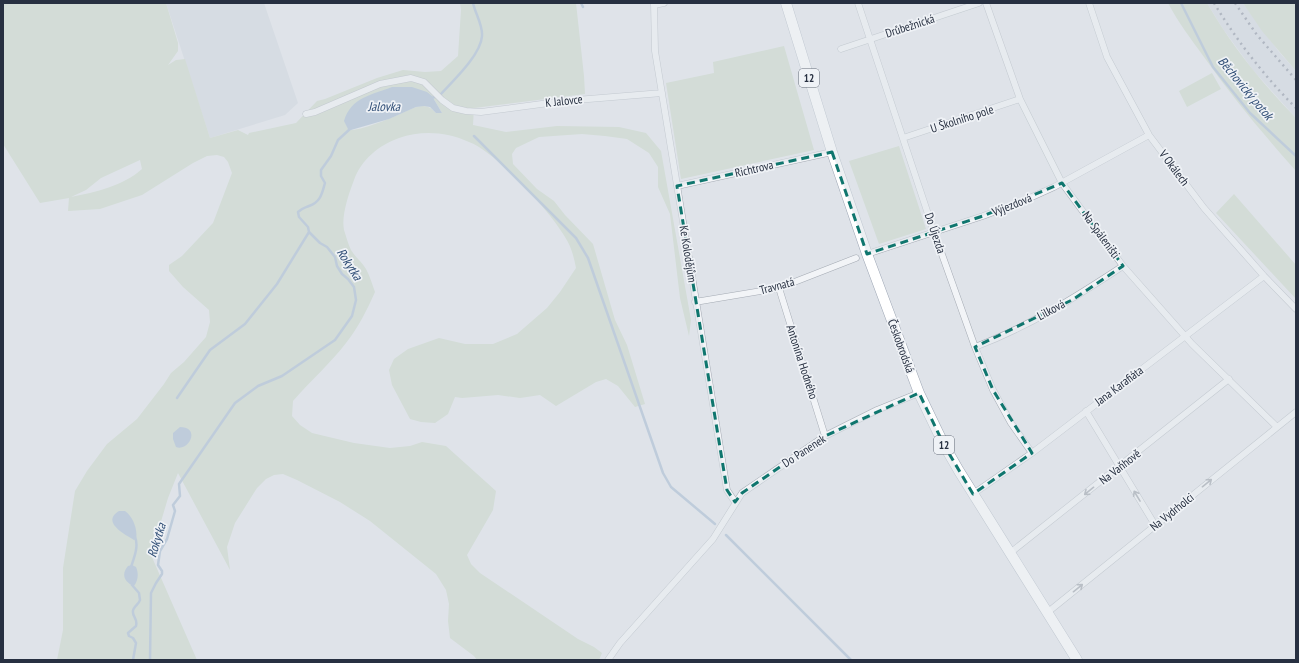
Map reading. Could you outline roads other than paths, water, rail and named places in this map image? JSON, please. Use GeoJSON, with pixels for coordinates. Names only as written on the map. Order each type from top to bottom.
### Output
{"type":"FeatureCollection","features":[{"type":"Feature","properties":{"kind":"main road","name":"Českobrodská"},"geometry":{"type":"LineString","coordinates":[[786,3],[832,152],[867,254],[919,393],[944,445],[1077,660]]}},
{"type":"Feature","properties":{"kind":"street"},"geometry":{"type":"LineString","coordinates":[[654,4],[664,3]]}},
{"type":"Feature","properties":{"kind":"street","name":"Do Újezda"},"geometry":{"type":"LineString","coordinates":[[858,3],[934,232],[975,347],[993,390],[1012,423],[1032,453]]}},
{"type":"Feature","properties":{"kind":"street","name":"Drůbežnická"},"geometry":{"type":"LineString","coordinates":[[841,49],[979,3]]}},
{"type":"Feature","properties":{"kind":"street","name":"Na Spáleništi"},"geometry":{"type":"LineString","coordinates":[[986,3],[1020,99],[1062,182],[1123,266],[1185,336],[1277,427]]}},
{"type":"Feature","properties":{"kind":"street","name":"V Okálech"},"geometry":{"type":"LineString","coordinates":[[1089,3],[1107,57],[1149,135],[1204,208],[1264,276],[1296,309]]}},
{"type":"Feature","properties":{"kind":"street","name":"Ke Kolodějům"},"geometry":{"type":"LineString","coordinates":[[654,4],[655,52],[695,302],[727,490],[735,502]]}},
{"type":"Feature","properties":{"kind":"street","name":"K Jalovce"},"geometry":{"type":"LineString","coordinates":[[306,114],[315,112],[380,84],[404,78],[417,79],[424,82],[442,100],[453,108],[481,112],[564,101],[662,93]]}},
{"type":"Feature","properties":{"kind":"street","name":"U Školního pole"},"geometry":{"type":"LineString","coordinates":[[903,138],[1020,99]]}},
{"type":"Feature","properties":{"kind":"street","name":"Výjezdová"},"geometry":{"type":"LineString","coordinates":[[867,254],[984,216],[1023,201],[1062,182],[1149,135]]}},
{"type":"Feature","properties":{"kind":"street","name":"Richtrova"},"geometry":{"type":"LineString","coordinates":[[677,186],[832,152]]}},
{"type":"Feature","properties":{"kind":"street","name":"Travnatá"},"geometry":{"type":"LineString","coordinates":[[695,302],[779,288],[856,258]]}},
{"type":"Feature","properties":{"kind":"street","name":"Lilková"},"geometry":{"type":"LineString","coordinates":[[975,347],[1008,333],[1072,300],[1123,266]]}},
{"type":"Feature","properties":{"kind":"street","name":"Jana Karafiáta"},"geometry":{"type":"LineString","coordinates":[[973,494],[1032,453],[1264,276]]}},
{"type":"Feature","properties":{"kind":"street","name":"Antonína Hodného"},"geometry":{"type":"LineString","coordinates":[[779,288],[825,436]]}},
{"type":"Feature","properties":{"kind":"street","name":"Na Vaňhově"},"geometry":{"type":"LineString","coordinates":[[1010,553],[1229,379]]}},
{"type":"Feature","properties":{"kind":"street","name":"Do Panenek"},"geometry":{"type":"LineString","coordinates":[[608,660],[620,643],[713,539],[742,493],[825,436],[877,410],[919,393]]}},
{"type":"Feature","properties":{"kind":"street"},"geometry":{"type":"LineString","coordinates":[[1086,411],[1155,525]]}},
{"type":"Feature","properties":{"kind":"street","name":"Na Vydrholci"},"geometry":{"type":"LineString","coordinates":[[1048,612],[1296,412]]}},
{"type":"Feature","properties":{"kind":"water","name":"Jalovka"},"geometry":{"type":"Polygon","coordinates":[[[392,87],[412,87],[427,92],[432,96],[442,113],[436,113],[430,107],[416,107],[389,119],[351,130],[348,129],[344,121],[347,113],[357,102],[370,95],[392,87]]]}},
{"type":"Feature","properties":{"kind":"water"},"geometry":{"type":"Polygon","coordinates":[[[180,427],[186,428],[190,431],[191,435],[189,443],[181,448],[176,447],[173,439],[173,433],[180,427]]]}},
{"type":"Feature","properties":{"kind":"water"},"geometry":{"type":"Polygon","coordinates":[[[119,511],[125,511],[133,520],[136,527],[136,539],[134,540],[120,531],[113,523],[112,519],[114,515],[119,511]]]}},
{"type":"Feature","properties":{"kind":"water"},"geometry":{"type":"Polygon","coordinates":[[[132,565],[136,567],[138,572],[134,586],[126,580],[124,575],[128,566],[132,565]]]}},
{"type":"Feature","properties":{"kind":"waterway","name":"Rokytka"},"geometry":{"type":"LineString","coordinates":[[431,98],[439,96],[458,76],[477,51],[482,32],[473,3]]}},
{"type":"Feature","properties":{"kind":"waterway"},"geometry":{"type":"LineString","coordinates":[[581,3],[583,7]]}},
{"type":"Feature","properties":{"kind":"waterway","name":"Běchovický potok"},"geometry":{"type":"LineString","coordinates":[[1181,3],[1213,67],[1250,113],[1296,156]]}},
{"type":"Feature","properties":{"kind":"waterway","name":"Rokytka"},"geometry":{"type":"LineString","coordinates":[[150,660],[151,593],[162,574],[162,571],[158,565],[160,551],[167,539],[175,511],[173,505],[180,496],[179,484],[235,403],[258,386],[282,376],[335,340],[352,316],[356,300],[354,287],[342,274],[337,266],[335,257],[327,247],[320,243],[309,232],[308,227],[299,217],[298,212],[319,200],[325,183],[321,176],[321,170],[331,156],[338,140],[350,129]]}},
{"type":"Feature","properties":{"kind":"waterway"},"geometry":{"type":"LineString","coordinates":[[474,136],[576,238],[588,258],[663,473],[671,487],[715,524]]}},
{"type":"Feature","properties":{"kind":"waterway"},"geometry":{"type":"LineString","coordinates":[[177,398],[210,350],[245,324],[277,284],[309,232]]}},
{"type":"Feature","properties":{"kind":"waterway"},"geometry":{"type":"LineString","coordinates":[[726,535],[851,660]]}},
{"type":"Feature","properties":{"kind":"waterway"},"geometry":{"type":"LineString","coordinates":[[131,567],[135,556],[135,537]]}},
{"type":"Feature","properties":{"kind":"waterway"},"geometry":{"type":"LineString","coordinates":[[132,585],[139,593],[140,600],[133,611],[136,626],[128,633],[136,643],[133,660]]}},
{"type":"Feature","properties":{"kind":"railway"},"geometry":{"type":"LineString","coordinates":[[1214,3],[1252,58],[1273,84],[1296,108]]}},
{"type":"Feature","properties":{"kind":"railway"},"geometry":{"type":"LineString","coordinates":[[1235,3],[1257,35],[1296,80]]}}]}
